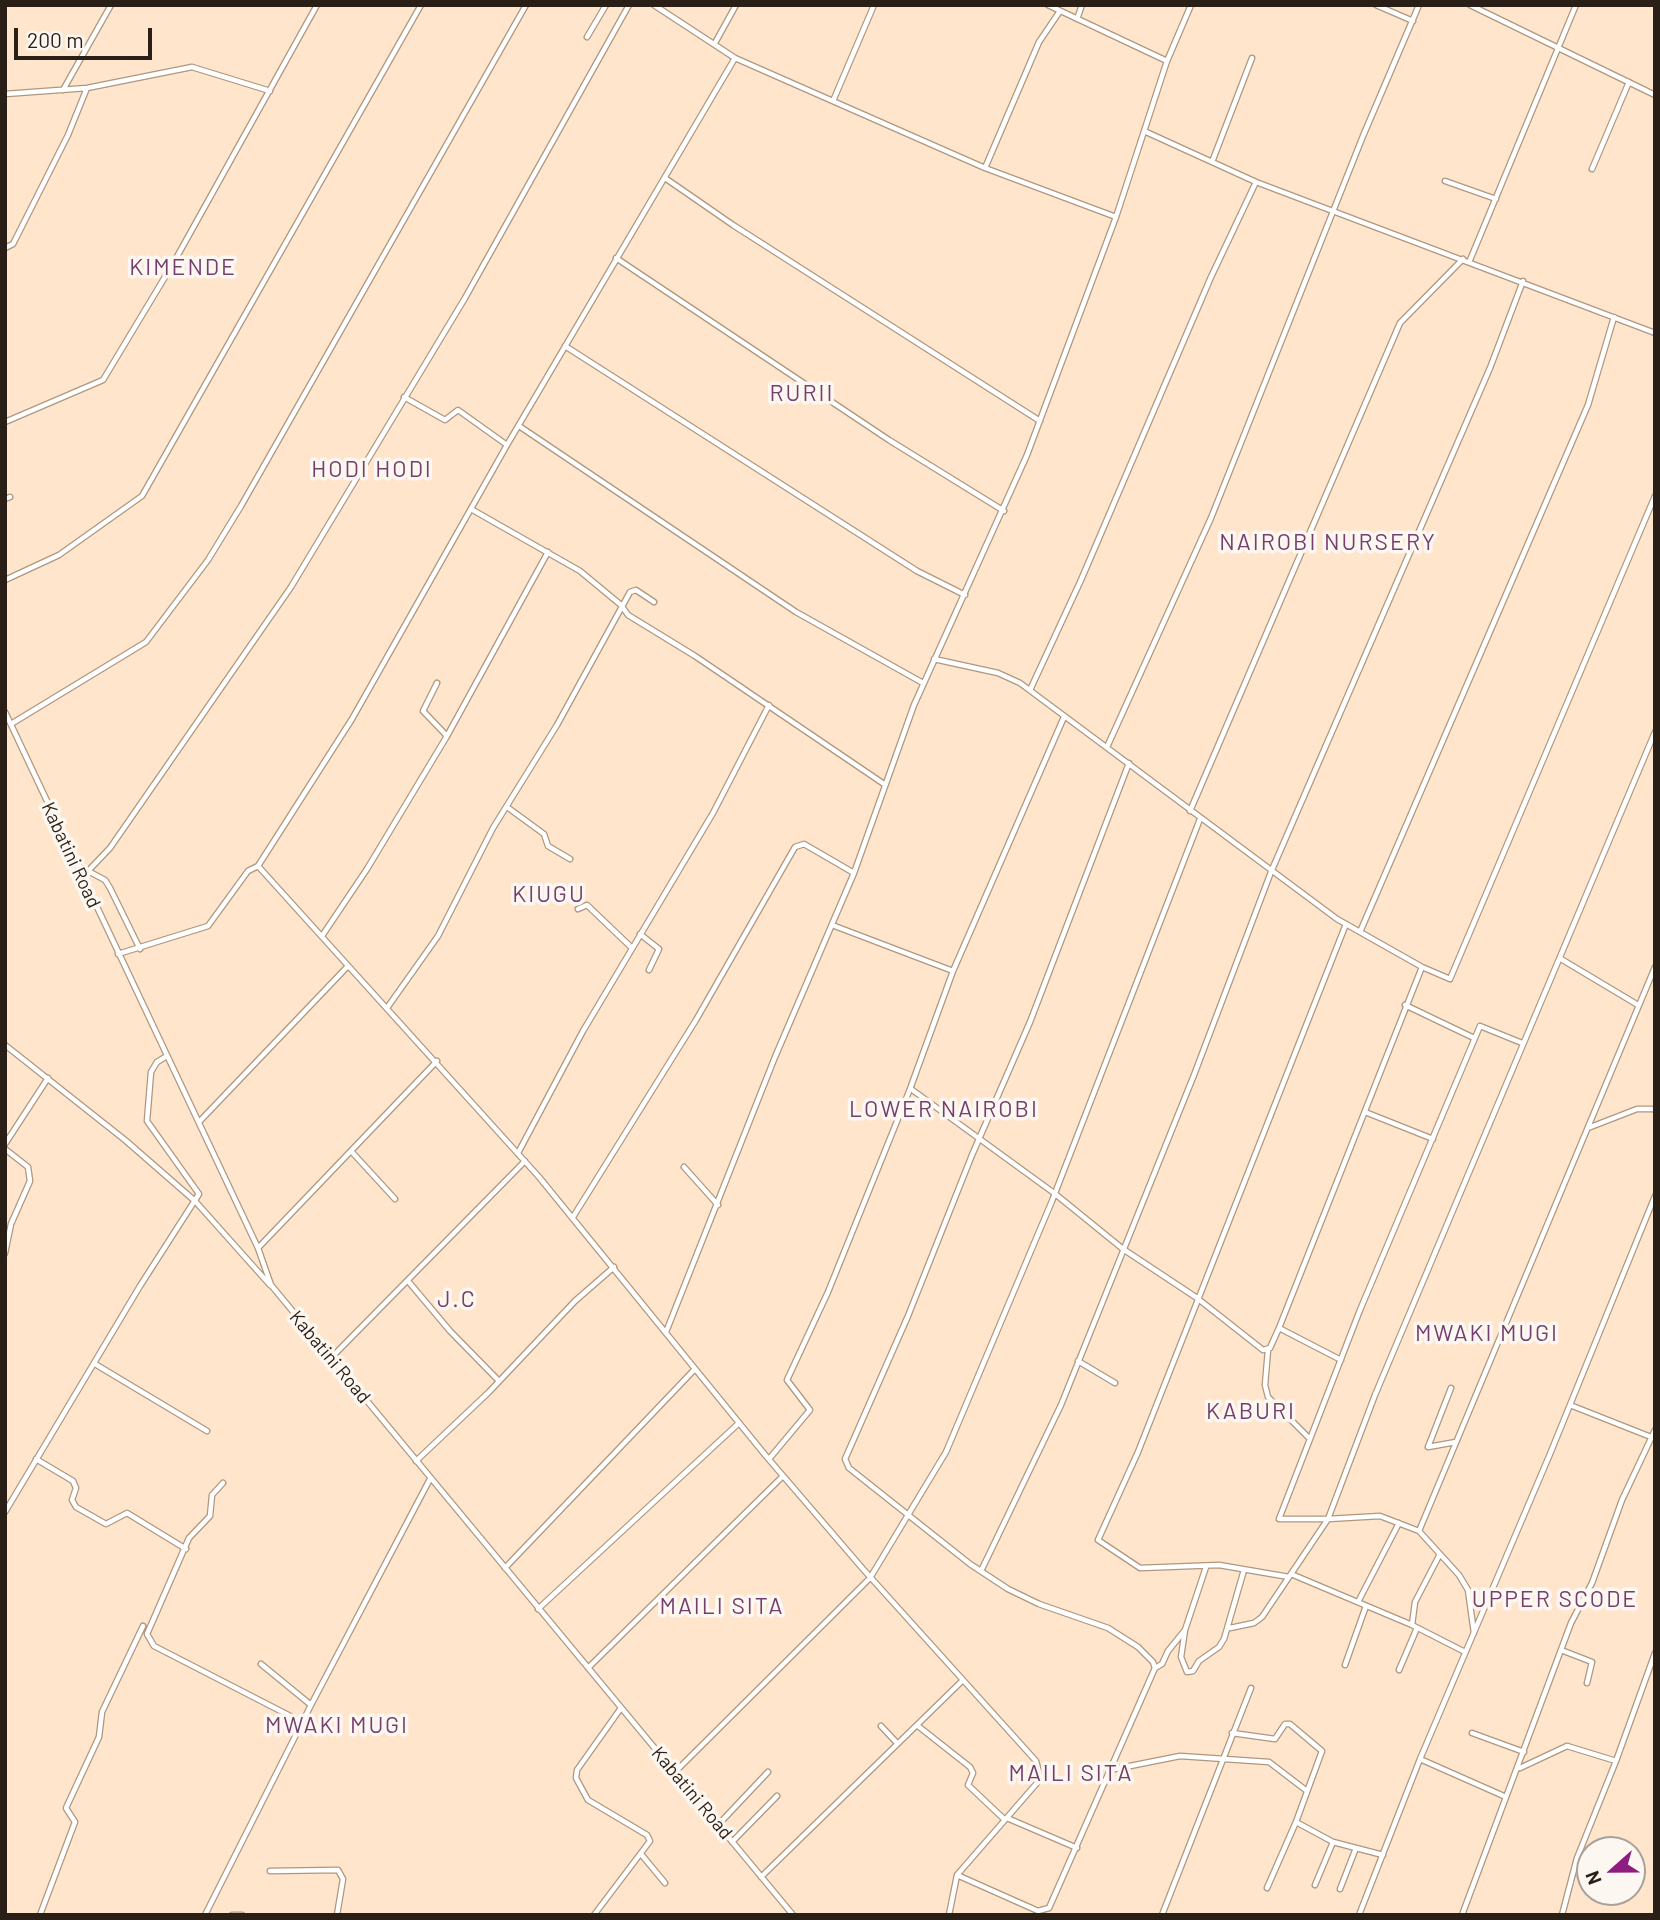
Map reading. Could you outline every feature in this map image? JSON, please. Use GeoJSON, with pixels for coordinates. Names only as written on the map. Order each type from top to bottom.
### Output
{"type":"FeatureCollection","features":[{"type":"Feature","properties":{"kind":"street"},"geometry":{"type":"LineString","coordinates":[[62,90],[111,5]]}},
{"type":"Feature","properties":{"kind":"street"},"geometry":{"type":"LineString","coordinates":[[5,422],[103,380],[174,262],[317,5]]}},
{"type":"Feature","properties":{"kind":"street"},"geometry":{"type":"LineString","coordinates":[[5,580],[59,555],[142,496],[422,5]]}},
{"type":"Feature","properties":{"kind":"street"},"geometry":{"type":"LineString","coordinates":[[11,724],[146,642],[208,560],[526,5]]}},
{"type":"Feature","properties":{"kind":"street"},"geometry":{"type":"LineString","coordinates":[[587,37],[606,5]]}},
{"type":"Feature","properties":{"kind":"street"},"geometry":{"type":"LineString","coordinates":[[88,871],[136,812],[291,587],[465,298],[629,5]]}},
{"type":"Feature","properties":{"kind":"street"},"geometry":{"type":"LineString","coordinates":[[654,5],[735,58],[985,168],[1115,217]]}},
{"type":"Feature","properties":{"kind":"street"},"geometry":{"type":"LineString","coordinates":[[715,43],[736,5]]}},
{"type":"Feature","properties":{"kind":"street"},"geometry":{"type":"LineString","coordinates":[[833,101],[874,5]]}},
{"type":"Feature","properties":{"kind":"street"},"geometry":{"type":"LineString","coordinates":[[1048,5],[1167,61]]}},
{"type":"Feature","properties":{"kind":"street"},"geometry":{"type":"LineString","coordinates":[[1077,19],[1082,5]]}},
{"type":"Feature","properties":{"kind":"street"},"geometry":{"type":"LineString","coordinates":[[666,1332],[775,1058],[853,873],[923,683],[1004,511],[1040,421],[1115,217],[1167,61],[1191,5]]}},
{"type":"Feature","properties":{"kind":"street"},"geometry":{"type":"LineString","coordinates":[[1376,5],[1412,21]]}},
{"type":"Feature","properties":{"kind":"street"},"geometry":{"type":"LineString","coordinates":[[1107,747],[1211,518],[1363,136],[1419,5]]}},
{"type":"Feature","properties":{"kind":"street"},"geometry":{"type":"LineString","coordinates":[[1469,5],[1557,50],[1655,95]]}},
{"type":"Feature","properties":{"kind":"street"},"geometry":{"type":"LineString","coordinates":[[1470,260],[1576,5]]}},
{"type":"Feature","properties":{"kind":"street"},"geometry":{"type":"LineString","coordinates":[[985,168],[1039,42],[1060,11]]}},
{"type":"Feature","properties":{"kind":"street"},"geometry":{"type":"LineString","coordinates":[[118,954],[140,949],[213,922],[248,871],[258,866],[352,719],[507,445],[735,58]]}},
{"type":"Feature","properties":{"kind":"street"},"geometry":{"type":"LineString","coordinates":[[1212,162],[1252,58]]}},
{"type":"Feature","properties":{"kind":"street"},"geometry":{"type":"LineString","coordinates":[[5,94],[87,88],[192,66],[270,91]]}},
{"type":"Feature","properties":{"kind":"street"},"geometry":{"type":"LineString","coordinates":[[1592,169],[1629,82]]}},
{"type":"Feature","properties":{"kind":"street"},"geometry":{"type":"LineString","coordinates":[[5,248],[13,244],[68,135],[87,88]]}},
{"type":"Feature","properties":{"kind":"street"},"geometry":{"type":"LineString","coordinates":[[1144,131],[1256,182],[1470,260],[1655,333]]}},
{"type":"Feature","properties":{"kind":"street"},"geometry":{"type":"LineString","coordinates":[[665,178],[733,225],[1040,421]]}},
{"type":"Feature","properties":{"kind":"street"},"geometry":{"type":"LineString","coordinates":[[1444,181],[1496,199]]}},
{"type":"Feature","properties":{"kind":"street"},"geometry":{"type":"LineString","coordinates":[[1030,690],[1081,580],[1211,277],[1256,182]]}},
{"type":"Feature","properties":{"kind":"street"},"geometry":{"type":"LineString","coordinates":[[616,258],[901,448],[1004,511]]}},
{"type":"Feature","properties":{"kind":"street"},"geometry":{"type":"LineString","coordinates":[[1190,811],[1400,323],[1463,259]]}},
{"type":"Feature","properties":{"kind":"street"},"geometry":{"type":"LineString","coordinates":[[981,1571],[1061,1405],[1190,1086],[1271,872],[1490,368],[1523,281]]}},
{"type":"Feature","properties":{"kind":"street"},"geometry":{"type":"LineString","coordinates":[[1360,932],[1588,405],[1614,317]]}},
{"type":"Feature","properties":{"kind":"street"},"geometry":{"type":"LineString","coordinates":[[565,346],[917,571],[965,595]]}},
{"type":"Feature","properties":{"kind":"street"},"geometry":{"type":"LineString","coordinates":[[404,397],[445,420],[458,410],[507,445]]}},
{"type":"Feature","properties":{"kind":"street"},"geometry":{"type":"LineString","coordinates":[[519,426],[796,612],[923,683]]}},
{"type":"Feature","properties":{"kind":"street"},"geometry":{"type":"LineString","coordinates":[[934,659],[1009,677],[1030,690],[1271,872],[1346,924],[1422,968],[1450,979],[1655,496]]}},
{"type":"Feature","properties":{"kind":"street"},"geometry":{"type":"LineString","coordinates":[[471,509],[580,571],[628,615],[769,705],[884,784]]}},
{"type":"Feature","properties":{"kind":"street"},"geometry":{"type":"LineString","coordinates":[[322,936],[447,737],[548,552]]}},
{"type":"Feature","properties":{"kind":"street"},"geometry":{"type":"LineString","coordinates":[[387,1009],[438,936],[507,807],[634,590],[654,602]]}},
{"type":"Feature","properties":{"kind":"street"},"geometry":{"type":"LineString","coordinates":[[437,683],[424,711],[447,737]]}},
{"type":"Feature","properties":{"kind":"street"},"geometry":{"type":"LineString","coordinates":[[518,1153],[583,1031],[713,813],[769,705]]}},
{"type":"Feature","properties":{"kind":"street","name":"Kabatini Road"},"geometry":{"type":"LineString","coordinates":[[5,712],[258,1248],[271,1285],[793,1915]]}},
{"type":"Feature","properties":{"kind":"street"},"geometry":{"type":"LineString","coordinates":[[769,1459],[810,1410],[787,1380],[816,1321],[910,1089],[953,971],[1064,717]]}},
{"type":"Feature","properties":{"kind":"street"},"geometry":{"type":"LineString","coordinates":[[1230,1628],[1260,1620],[1328,1519],[1350,1456],[1655,732]]}},
{"type":"Feature","properties":{"kind":"street"},"geometry":{"type":"LineString","coordinates":[[1129,763],[1030,1022],[903,1329],[845,1459],[849,1468],[981,1571],[1039,1604],[1108,1628],[1138,1647],[1153,1662],[1155,1668]]}},
{"type":"Feature","properties":{"kind":"street"},"geometry":{"type":"LineString","coordinates":[[507,807],[544,834],[548,846],[570,859]]}},
{"type":"Feature","properties":{"kind":"street"},"geometry":{"type":"LineString","coordinates":[[674,1773],[870,1577],[909,1517],[946,1452],[1054,1193],[1200,819]]}},
{"type":"Feature","properties":{"kind":"street"},"geometry":{"type":"LineString","coordinates":[[573,1217],[690,1030],[795,847],[804,844],[853,873]]}},
{"type":"Feature","properties":{"kind":"street"},"geometry":{"type":"LineString","coordinates":[[74,862],[105,880],[140,949]]}},
{"type":"Feature","properties":{"kind":"street"},"geometry":{"type":"LineString","coordinates":[[258,866],[525,1161],[614,1267],[738,1423],[870,1577],[1040,1768],[1037,1783],[957,1875],[949,1915]]}},
{"type":"Feature","properties":{"kind":"street"},"geometry":{"type":"LineString","coordinates":[[578,909],[587,905],[632,948]]}},
{"type":"Feature","properties":{"kind":"street"},"geometry":{"type":"LineString","coordinates":[[1346,924],[1138,1452],[1098,1540],[1140,1569],[1219,1565],[1290,1576],[1358,1602],[1465,1652]]}},
{"type":"Feature","properties":{"kind":"street"},"geometry":{"type":"LineString","coordinates":[[832,925],[953,971]]}},
{"type":"Feature","properties":{"kind":"street"},"geometry":{"type":"LineString","coordinates":[[640,934],[659,949],[649,970]]}},
{"type":"Feature","properties":{"kind":"street"},"geometry":{"type":"LineString","coordinates":[[1561,958],[1638,1005]]}},
{"type":"Feature","properties":{"kind":"street"},"geometry":{"type":"LineString","coordinates":[[199,1122],[348,966]]}},
{"type":"Feature","properties":{"kind":"street"},"geometry":{"type":"LineString","coordinates":[[1419,1531],[1655,967]]}},
{"type":"Feature","properties":{"kind":"street"},"geometry":{"type":"LineString","coordinates":[[1309,1438],[1268,1397],[1265,1385],[1268,1350],[1422,968]]}},
{"type":"Feature","properties":{"kind":"street"},"geometry":{"type":"LineString","coordinates":[[1405,1005],[1474,1038]]}},
{"type":"Feature","properties":{"kind":"street"},"geometry":{"type":"LineString","coordinates":[[1475,1634],[1468,1590],[1419,1531],[1380,1516],[1293,1521],[1278,1518],[1340,1360],[1474,1038],[1482,1025],[1522,1043]]}},
{"type":"Feature","properties":{"kind":"street"},"geometry":{"type":"LineString","coordinates":[[5,1046],[48,1078],[195,1201],[271,1285]]}},
{"type":"Feature","properties":{"kind":"street"},"geometry":{"type":"LineString","coordinates":[[5,1512],[140,1286],[199,1194],[147,1121],[151,1072],[157,1062],[167,1056]]}},
{"type":"Feature","properties":{"kind":"street"},"geometry":{"type":"LineString","coordinates":[[258,1248],[437,1061]]}},
{"type":"Feature","properties":{"kind":"street"},"geometry":{"type":"LineString","coordinates":[[5,1253],[11,1224],[30,1181],[28,1167],[5,1147],[48,1078]]}},
{"type":"Feature","properties":{"kind":"street"},"geometry":{"type":"LineString","coordinates":[[910,1089],[1054,1193],[1123,1249],[1197,1298],[1263,1350],[1268,1350]]}},
{"type":"Feature","properties":{"kind":"street"},"geometry":{"type":"LineString","coordinates":[[1588,1128],[1637,1109],[1655,1109]]}},
{"type":"Feature","properties":{"kind":"street"},"geometry":{"type":"LineString","coordinates":[[1365,1112],[1433,1139]]}},
{"type":"Feature","properties":{"kind":"street"},"geometry":{"type":"LineString","coordinates":[[351,1152],[395,1199]]}},
{"type":"Feature","properties":{"kind":"street"},"geometry":{"type":"LineString","coordinates":[[331,1358],[525,1161]]}},
{"type":"Feature","properties":{"kind":"street"},"geometry":{"type":"LineString","coordinates":[[684,1167],[718,1205]]}},
{"type":"Feature","properties":{"kind":"street"},"geometry":{"type":"LineString","coordinates":[[1359,1915],[1420,1759],[1475,1634],[1655,1196]]}},
{"type":"Feature","properties":{"kind":"street"},"geometry":{"type":"LineString","coordinates":[[416,1461],[575,1301],[614,1267]]}},
{"type":"Feature","properties":{"kind":"street"},"geometry":{"type":"LineString","coordinates":[[408,1281],[499,1380]]}},
{"type":"Feature","properties":{"kind":"street"},"geometry":{"type":"LineString","coordinates":[[1279,1328],[1340,1360]]}},
{"type":"Feature","properties":{"kind":"street"},"geometry":{"type":"LineString","coordinates":[[1079,1361],[1115,1383]]}},
{"type":"Feature","properties":{"kind":"street"},"geometry":{"type":"LineString","coordinates":[[95,1364],[207,1431]]}},
{"type":"Feature","properties":{"kind":"street"},"geometry":{"type":"LineString","coordinates":[[505,1568],[694,1370]]}},
{"type":"Feature","properties":{"kind":"street"},"geometry":{"type":"LineString","coordinates":[[1451,1388],[1428,1444],[1432,1448],[1457,1442]]}},
{"type":"Feature","properties":{"kind":"street"},"geometry":{"type":"LineString","coordinates":[[1570,1405],[1651,1437]]}},
{"type":"Feature","properties":{"kind":"street"},"geometry":{"type":"LineString","coordinates":[[538,1609],[738,1423]]}},
{"type":"Feature","properties":{"kind":"street"},"geometry":{"type":"LineString","coordinates":[[1462,1915],[1561,1650],[1655,1430]]}},
{"type":"Feature","properties":{"kind":"street"},"geometry":{"type":"LineString","coordinates":[[36,1459],[75,1484],[72,1500],[76,1507],[106,1524],[127,1513],[186,1549]]}},
{"type":"Feature","properties":{"kind":"street"},"geometry":{"type":"LineString","coordinates":[[588,1668],[783,1476]]}},
{"type":"Feature","properties":{"kind":"street"},"geometry":{"type":"LineString","coordinates":[[205,1915],[302,1722],[430,1479]]}},
{"type":"Feature","properties":{"kind":"street"},"geometry":{"type":"LineString","coordinates":[[223,1483],[212,1495],[210,1516],[195,1529],[147,1634],[154,1646],[302,1722]]}},
{"type":"Feature","properties":{"kind":"street"},"geometry":{"type":"LineString","coordinates":[[1358,1602],[1399,1523]]}},
{"type":"Feature","properties":{"kind":"street"},"geometry":{"type":"LineString","coordinates":[[1399,1670],[1415,1627],[1415,1602],[1440,1554]]}},
{"type":"Feature","properties":{"kind":"street"},"geometry":{"type":"LineString","coordinates":[[1206,1567],[1182,1643],[1183,1667],[1187,1672],[1193,1671],[1199,1661],[1219,1647],[1230,1628],[1244,1570]]}},
{"type":"Feature","properties":{"kind":"street"},"geometry":{"type":"LineString","coordinates":[[1345,1665],[1366,1606]]}},
{"type":"Feature","properties":{"kind":"street"},"geometry":{"type":"LineString","coordinates":[[40,1915],[75,1822],[66,1808],[99,1737],[102,1712],[143,1626]]}},
{"type":"Feature","properties":{"kind":"street"},"geometry":{"type":"LineString","coordinates":[[957,1875],[1045,1911],[1049,1908],[1155,1668],[1162,1664],[1185,1630]]}},
{"type":"Feature","properties":{"kind":"street"},"geometry":{"type":"LineString","coordinates":[[1176,1640],[1182,1643]]}},
{"type":"Feature","properties":{"kind":"street"},"geometry":{"type":"LineString","coordinates":[[1561,1650],[1592,1662],[1587,1683]]}},
{"type":"Feature","properties":{"kind":"street"},"geometry":{"type":"LineString","coordinates":[[1562,1915],[1577,1858],[1655,1653]]}},
{"type":"Feature","properties":{"kind":"street"},"geometry":{"type":"LineString","coordinates":[[261,1664],[311,1705]]}},
{"type":"Feature","properties":{"kind":"street"},"geometry":{"type":"LineString","coordinates":[[761,1877],[962,1681]]}},
{"type":"Feature","properties":{"kind":"street"},"geometry":{"type":"LineString","coordinates":[[1162,1915],[1251,1688]]}},
{"type":"Feature","properties":{"kind":"street"},"geometry":{"type":"LineString","coordinates":[[594,1915],[641,1854],[650,1838],[588,1800],[576,1778],[577,1770],[621,1708]]}},
{"type":"Feature","properties":{"kind":"street"},"geometry":{"type":"LineString","coordinates":[[1232,1733],[1275,1739],[1286,1723],[1317,1744],[1322,1751],[1296,1822],[1267,1888]]}},
{"type":"Feature","properties":{"kind":"street"},"geometry":{"type":"LineString","coordinates":[[881,1726],[897,1743]]}},
{"type":"Feature","properties":{"kind":"street"},"geometry":{"type":"LineString","coordinates":[[918,1726],[970,1767],[973,1773],[968,1785],[1006,1819],[1077,1848]]}},
{"type":"Feature","properties":{"kind":"street"},"geometry":{"type":"LineString","coordinates":[[1472,1733],[1524,1752]]}},
{"type":"Feature","properties":{"kind":"street"},"geometry":{"type":"LineString","coordinates":[[1519,1768],[1567,1746],[1616,1761]]}},
{"type":"Feature","properties":{"kind":"street"},"geometry":{"type":"LineString","coordinates":[[1109,1770],[1174,1756],[1269,1762],[1307,1791]]}},
{"type":"Feature","properties":{"kind":"street"},"geometry":{"type":"LineString","coordinates":[[1420,1759],[1506,1797]]}},
{"type":"Feature","properties":{"kind":"street"},"geometry":{"type":"LineString","coordinates":[[718,1825],[768,1772]]}},
{"type":"Feature","properties":{"kind":"street"},"geometry":{"type":"LineString","coordinates":[[732,1842],[777,1796]]}},
{"type":"Feature","properties":{"kind":"street"},"geometry":{"type":"LineString","coordinates":[[1296,1822],[1333,1843],[1383,1855]]}},
{"type":"Feature","properties":{"kind":"street"},"geometry":{"type":"LineString","coordinates":[[1315,1885],[1333,1843]]}},
{"type":"Feature","properties":{"kind":"street"},"geometry":{"type":"LineString","coordinates":[[1340,1889],[1356,1848]]}},
{"type":"Feature","properties":{"kind":"street"},"geometry":{"type":"LineString","coordinates":[[641,1854],[665,1883]]}},
{"type":"Feature","properties":{"kind":"street"},"geometry":{"type":"LineString","coordinates":[[270,1871],[338,1870],[343,1879],[337,1915]]}},
{"type":"Feature","properties":{"kind":"street"},"geometry":{"type":"LineString","coordinates":[[232,1915],[242,1915]]}},
{"type":"Feature","properties":{"kind":"district","name":"KIMENDE"},"geometry":{"type":"Point","coordinates":[183,267]}},
{"type":"Feature","properties":{"kind":"district","name":"RURII"},"geometry":{"type":"Point","coordinates":[802,393]}},
{"type":"Feature","properties":{"kind":"district","name":"HODI HODI"},"geometry":{"type":"Point","coordinates":[372,469]}},
{"type":"Feature","properties":{"kind":"district","name":"NAIROBI NURSERY"},"geometry":{"type":"Point","coordinates":[1328,542]}},
{"type":"Feature","properties":{"kind":"district","name":"KIUGU"},"geometry":{"type":"Point","coordinates":[549,894]}},
{"type":"Feature","properties":{"kind":"district","name":"LOWER NAIROBI"},"geometry":{"type":"Point","coordinates":[944,1109]}},
{"type":"Feature","properties":{"kind":"district","name":"J.C"},"geometry":{"type":"Point","coordinates":[457,1299]}},
{"type":"Feature","properties":{"kind":"district","name":"MWAKI MUGI"},"geometry":{"type":"Point","coordinates":[1487,1333]}},
{"type":"Feature","properties":{"kind":"district","name":"KABURI"},"geometry":{"type":"Point","coordinates":[1251,1411]}},
{"type":"Feature","properties":{"kind":"district","name":"UPPER SCODE"},"geometry":{"type":"Point","coordinates":[1555,1599]}},
{"type":"Feature","properties":{"kind":"district","name":"MAILI SITA"},"geometry":{"type":"Point","coordinates":[722,1606]}},
{"type":"Feature","properties":{"kind":"district","name":"MWAKI MUGI"},"geometry":{"type":"Point","coordinates":[337,1725]}},
{"type":"Feature","properties":{"kind":"district","name":"MAILI SITA"},"geometry":{"type":"Point","coordinates":[1071,1773]}}]}
